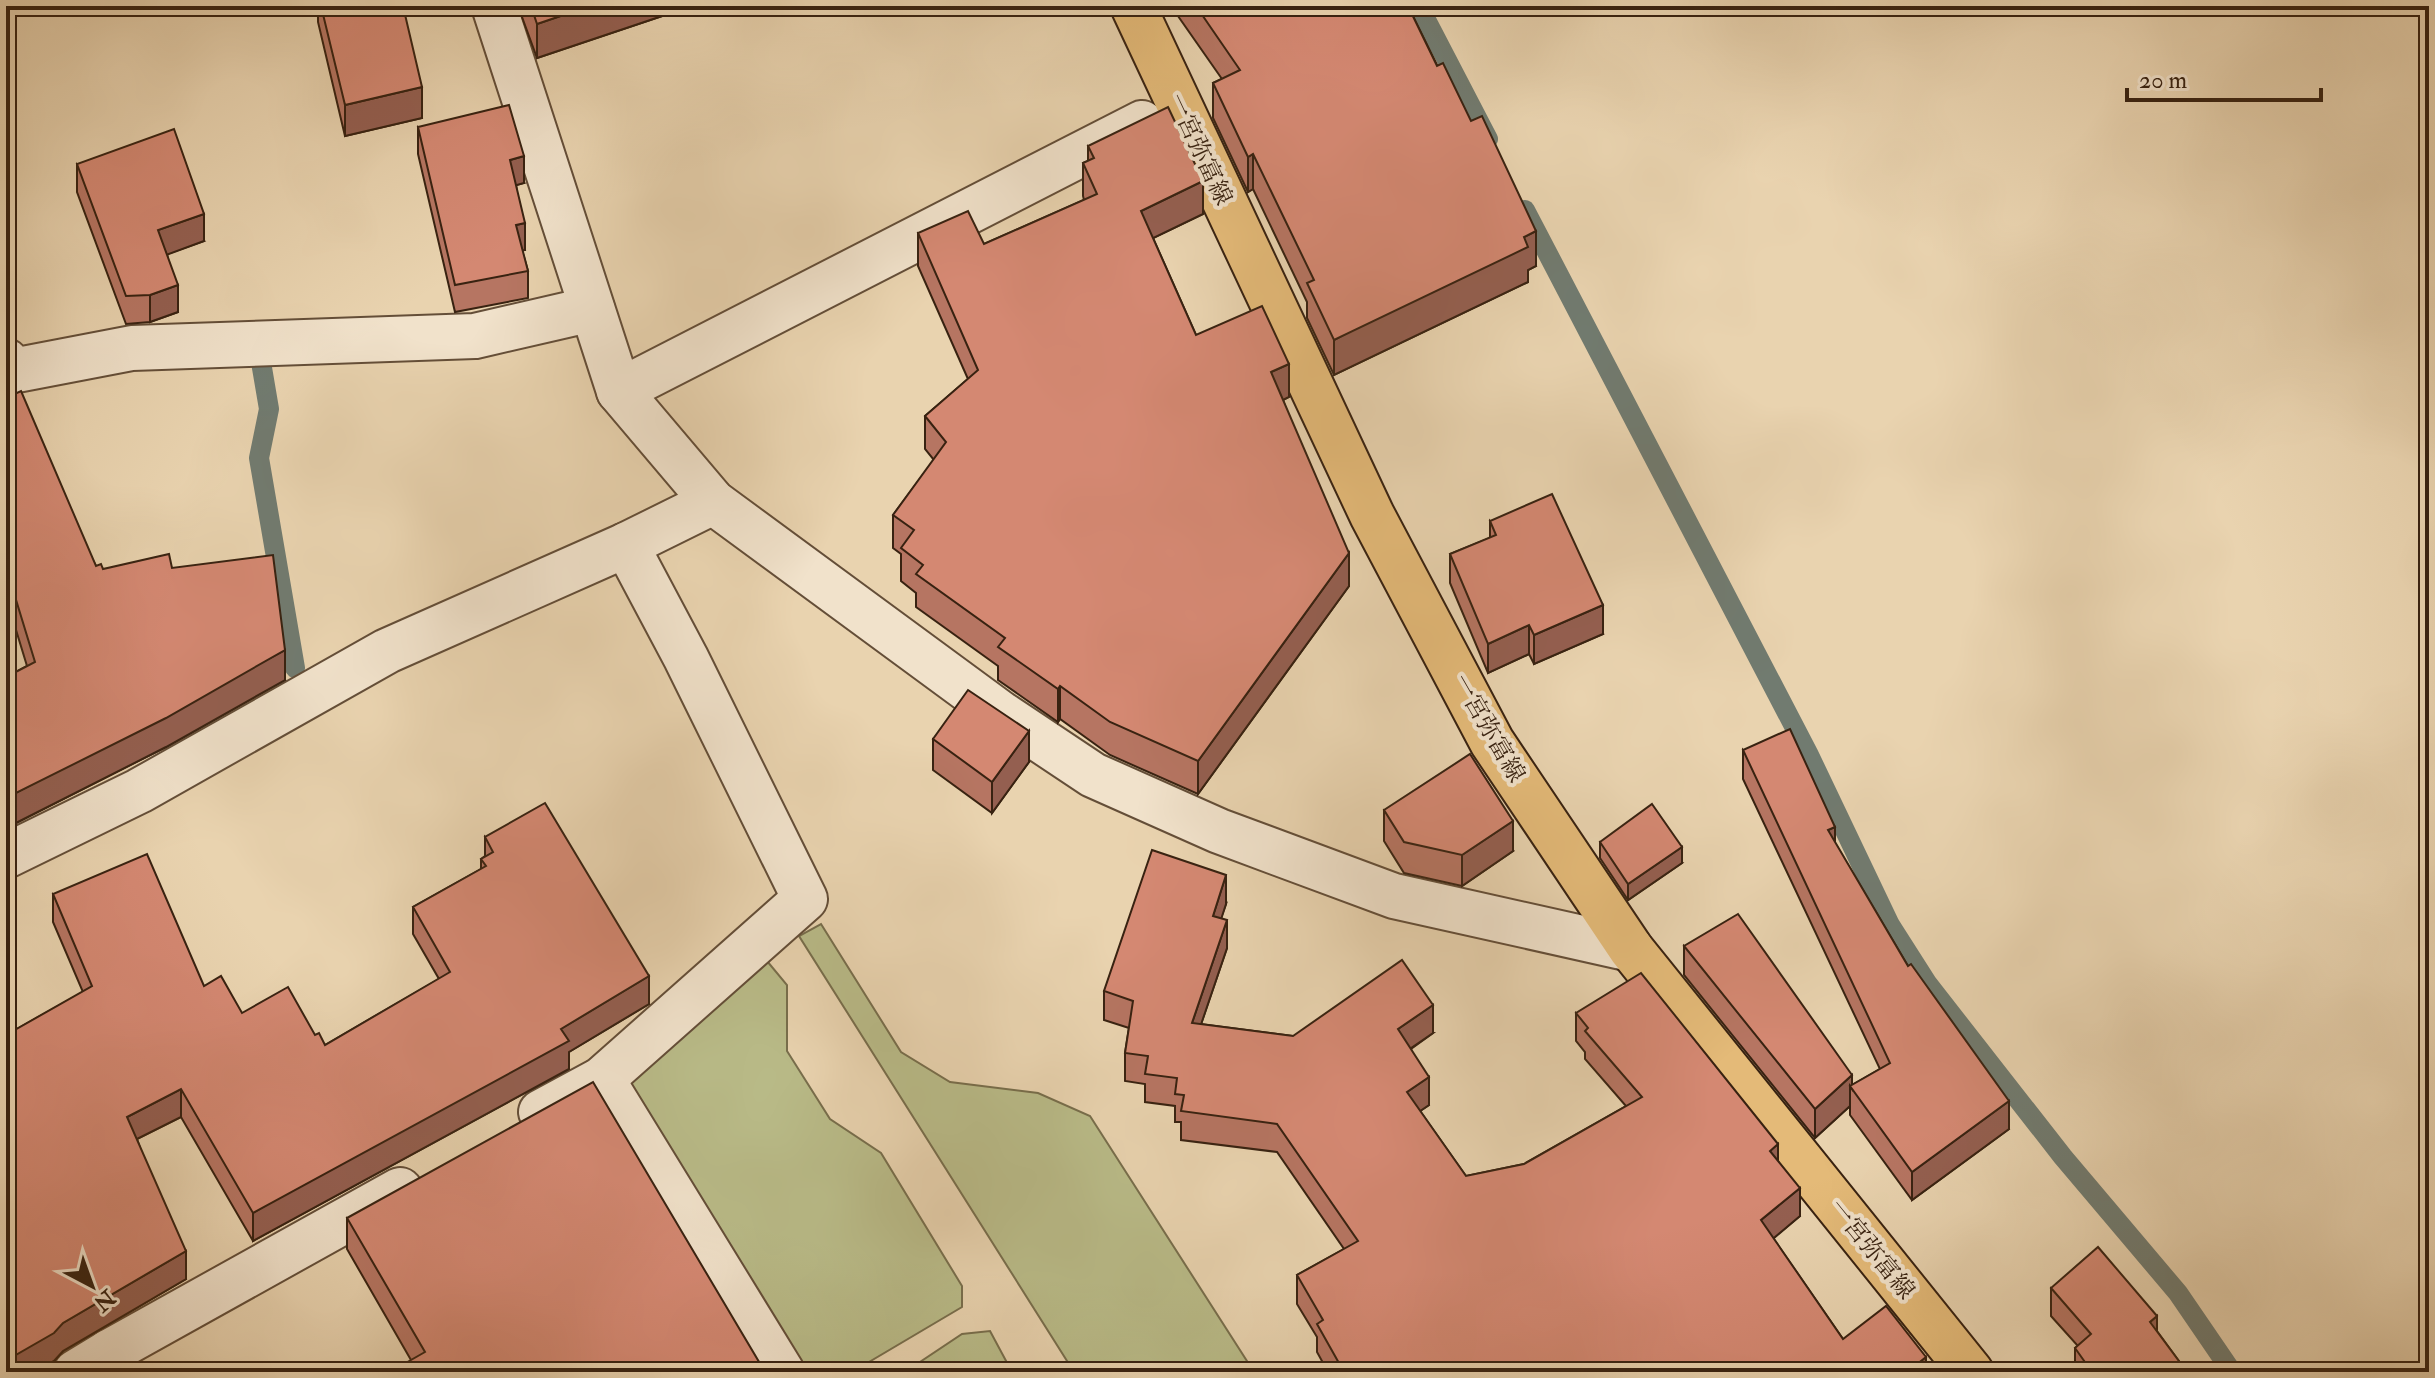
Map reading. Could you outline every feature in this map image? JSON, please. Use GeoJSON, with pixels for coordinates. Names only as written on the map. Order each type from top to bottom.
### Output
{"type":"FeatureCollection","features":[{"type":"Feature","properties":{"kind":"main road","name":"一宮弥富線"},"geometry":{"type":"LineString","coordinates":[[1133,6],[1372,515],[1492,742],[1631,949],[1971,1372]]}},
{"type":"Feature","properties":{"kind":"street"},"geometry":{"type":"LineString","coordinates":[[494,6],[619,391],[713,502],[1000,713],[1093,775],[1219,831],[1394,896],[1631,949]]}},
{"type":"Feature","properties":{"kind":"street"},"geometry":{"type":"LineString","coordinates":[[619,391],[1179,104]]}},
{"type":"Feature","properties":{"kind":"street"},"geometry":{"type":"LineString","coordinates":[[6,361],[12,371],[132,348],[475,336],[592,309]]}},
{"type":"Feature","properties":{"kind":"street"},"geometry":{"type":"LineString","coordinates":[[6,856],[139,791],[387,651],[626,545],[713,502]]}},
{"type":"Feature","properties":{"kind":"street"},"geometry":{"type":"LineString","coordinates":[[506,1132],[602,1079],[805,899],[686,658],[626,545]]}},
{"type":"Feature","properties":{"kind":"street"},"geometry":{"type":"LineString","coordinates":[[602,1079],[782,1372]]}},
{"type":"Feature","properties":{"kind":"street"},"geometry":{"type":"LineString","coordinates":[[101,1365],[437,1170]]}},
{"type":"Feature","properties":{"kind":"green space"},"geometry":{"type":"Polygon","coordinates":[[[821,924],[901,1052],[950,1082],[1038,1093],[1090,1116],[1254,1372],[1074,1372],[799,936],[821,924]]]}},
{"type":"Feature","properties":{"kind":"green space"},"geometry":{"type":"Polygon","coordinates":[[[767,961],[787,985],[787,1051],[830,1119],[881,1153],[962,1286],[962,1307],[852,1372],[803,1372],[625,1082],[767,961]]]}},
{"type":"Feature","properties":{"kind":"green space"},"geometry":{"type":"Polygon","coordinates":[[[990,1331],[1012,1372],[905,1372],[962,1334],[990,1331]]]}},
{"type":"Feature","properties":{"kind":"building"},"geometry":{"type":"Polygon","coordinates":[[[321,6],[403,6],[422,87],[345,105],[321,6]]]}},
{"type":"Feature","properties":{"kind":"building"},"geometry":{"type":"Polygon","coordinates":[[[531,6],[590,6],[537,24],[531,6]]]}},
{"type":"Feature","properties":{"kind":"building"},"geometry":{"type":"Polygon","coordinates":[[[1196,6],[1408,6],[1437,66],[1443,63],[1471,121],[1482,116],[1536,231],[1524,237],[1528,247],[1334,340],[1307,283],[1314,280],[1253,154],[1248,157],[1213,83],[1240,70],[1196,6]]]}},
{"type":"Feature","properties":{"kind":"building"},"geometry":{"type":"Polygon","coordinates":[[[509,105],[524,156],[510,160],[525,223],[516,225],[528,271],[455,285],[418,127],[509,105]]]}},
{"type":"Feature","properties":{"kind":"building"},"geometry":{"type":"Polygon","coordinates":[[[1168,107],[1203,181],[1141,211],[1196,335],[1262,306],[1289,364],[1271,372],[1349,553],[1198,761],[1110,722],[998,647],[1005,638],[916,574],[923,565],[901,548],[914,530],[893,515],[946,442],[925,416],[978,370],[918,233],[968,211],[984,244],[1097,194],[1083,163],[1094,158],[1088,146],[1168,107]]]}},
{"type":"Feature","properties":{"kind":"building"},"geometry":{"type":"Polygon","coordinates":[[[174,129],[204,214],[158,230],[178,285],[150,295],[126,296],[77,164],[174,129]]]}},
{"type":"Feature","properties":{"kind":"building"},"geometry":{"type":"Polygon","coordinates":[[[21,391],[96,566],[101,564],[103,569],[169,554],[172,568],[273,555],[285,650],[166,718],[6,798],[6,677],[35,662],[6,567],[6,398],[21,391]]]}},
{"type":"Feature","properties":{"kind":"building"},"geometry":{"type":"Polygon","coordinates":[[[1552,494],[1603,605],[1534,635],[1529,625],[1488,644],[1450,554],[1496,535],[1490,521],[1552,494]]]}},
{"type":"Feature","properties":{"kind":"building"},"geometry":{"type":"Polygon","coordinates":[[[968,690],[1029,731],[992,782],[933,739],[968,690]]]}},
{"type":"Feature","properties":{"kind":"building"},"geometry":{"type":"Polygon","coordinates":[[[1790,729],[1835,827],[1828,830],[1908,966],[1911,964],[2009,1101],[1912,1172],[1850,1086],[1890,1063],[1743,750],[1790,729]]]}},
{"type":"Feature","properties":{"kind":"building"},"geometry":{"type":"Polygon","coordinates":[[[1470,754],[1513,821],[1462,855],[1404,842],[1384,810],[1470,754]]]}},
{"type":"Feature","properties":{"kind":"building"},"geometry":{"type":"Polygon","coordinates":[[[545,803],[649,976],[561,1029],[569,1041],[253,1213],[181,1089],[127,1117],[186,1251],[63,1323],[54,1333],[7,1360],[6,1035],[92,986],[53,894],[147,854],[204,986],[221,976],[242,1013],[288,987],[315,1035],[319,1033],[325,1045],[450,972],[413,907],[486,866],[481,859],[493,852],[485,837],[545,803]]]}},
{"type":"Feature","properties":{"kind":"building"},"geometry":{"type":"Polygon","coordinates":[[[1652,804],[1682,847],[1628,884],[1600,842],[1652,804]]]}},
{"type":"Feature","properties":{"kind":"building"},"geometry":{"type":"Polygon","coordinates":[[[1152,850],[1226,875],[1213,916],[1227,920],[1192,1023],[1293,1036],[1402,960],[1433,1005],[1398,1029],[1429,1077],[1407,1092],[1466,1176],[1524,1164],[1642,1097],[1585,1031],[1588,1028],[1576,1013],[1641,973],[1778,1144],[1770,1151],[1800,1188],[1761,1220],[1843,1339],[1886,1306],[1926,1357],[1907,1372],[1344,1372],[1317,1324],[1323,1320],[1297,1275],[1358,1241],[1277,1124],[1181,1111],[1184,1095],[1175,1094],[1177,1078],[1145,1074],[1148,1056],[1125,1053],[1133,1001],[1104,991],[1152,850]]]}},
{"type":"Feature","properties":{"kind":"building"},"geometry":{"type":"Polygon","coordinates":[[[1738,914],[1852,1075],[1815,1109],[1684,946],[1738,914]]]}},
{"type":"Feature","properties":{"kind":"building"},"geometry":{"type":"Polygon","coordinates":[[[593,1082],[765,1372],[390,1372],[425,1352],[347,1218],[593,1082]]]}},
{"type":"Feature","properties":{"kind":"building"},"geometry":{"type":"Polygon","coordinates":[[[2098,1247],[2157,1316],[2150,1322],[2187,1372],[2092,1372],[2075,1348],[2091,1334],[2051,1288],[2098,1247]]]}},
{"type":"Feature","properties":{"kind":"waterway"},"geometry":{"type":"LineString","coordinates":[[1422,12],[1488,139]]}},
{"type":"Feature","properties":{"kind":"waterway"},"geometry":{"type":"LineString","coordinates":[[1525,210],[1808,753],[1890,925],[1927,983],[2063,1157],[2178,1293],[2232,1372]]}},
{"type":"Feature","properties":{"kind":"waterway"},"geometry":{"type":"LineString","coordinates":[[261,362],[269,409],[259,458],[295,668]]}}]}
